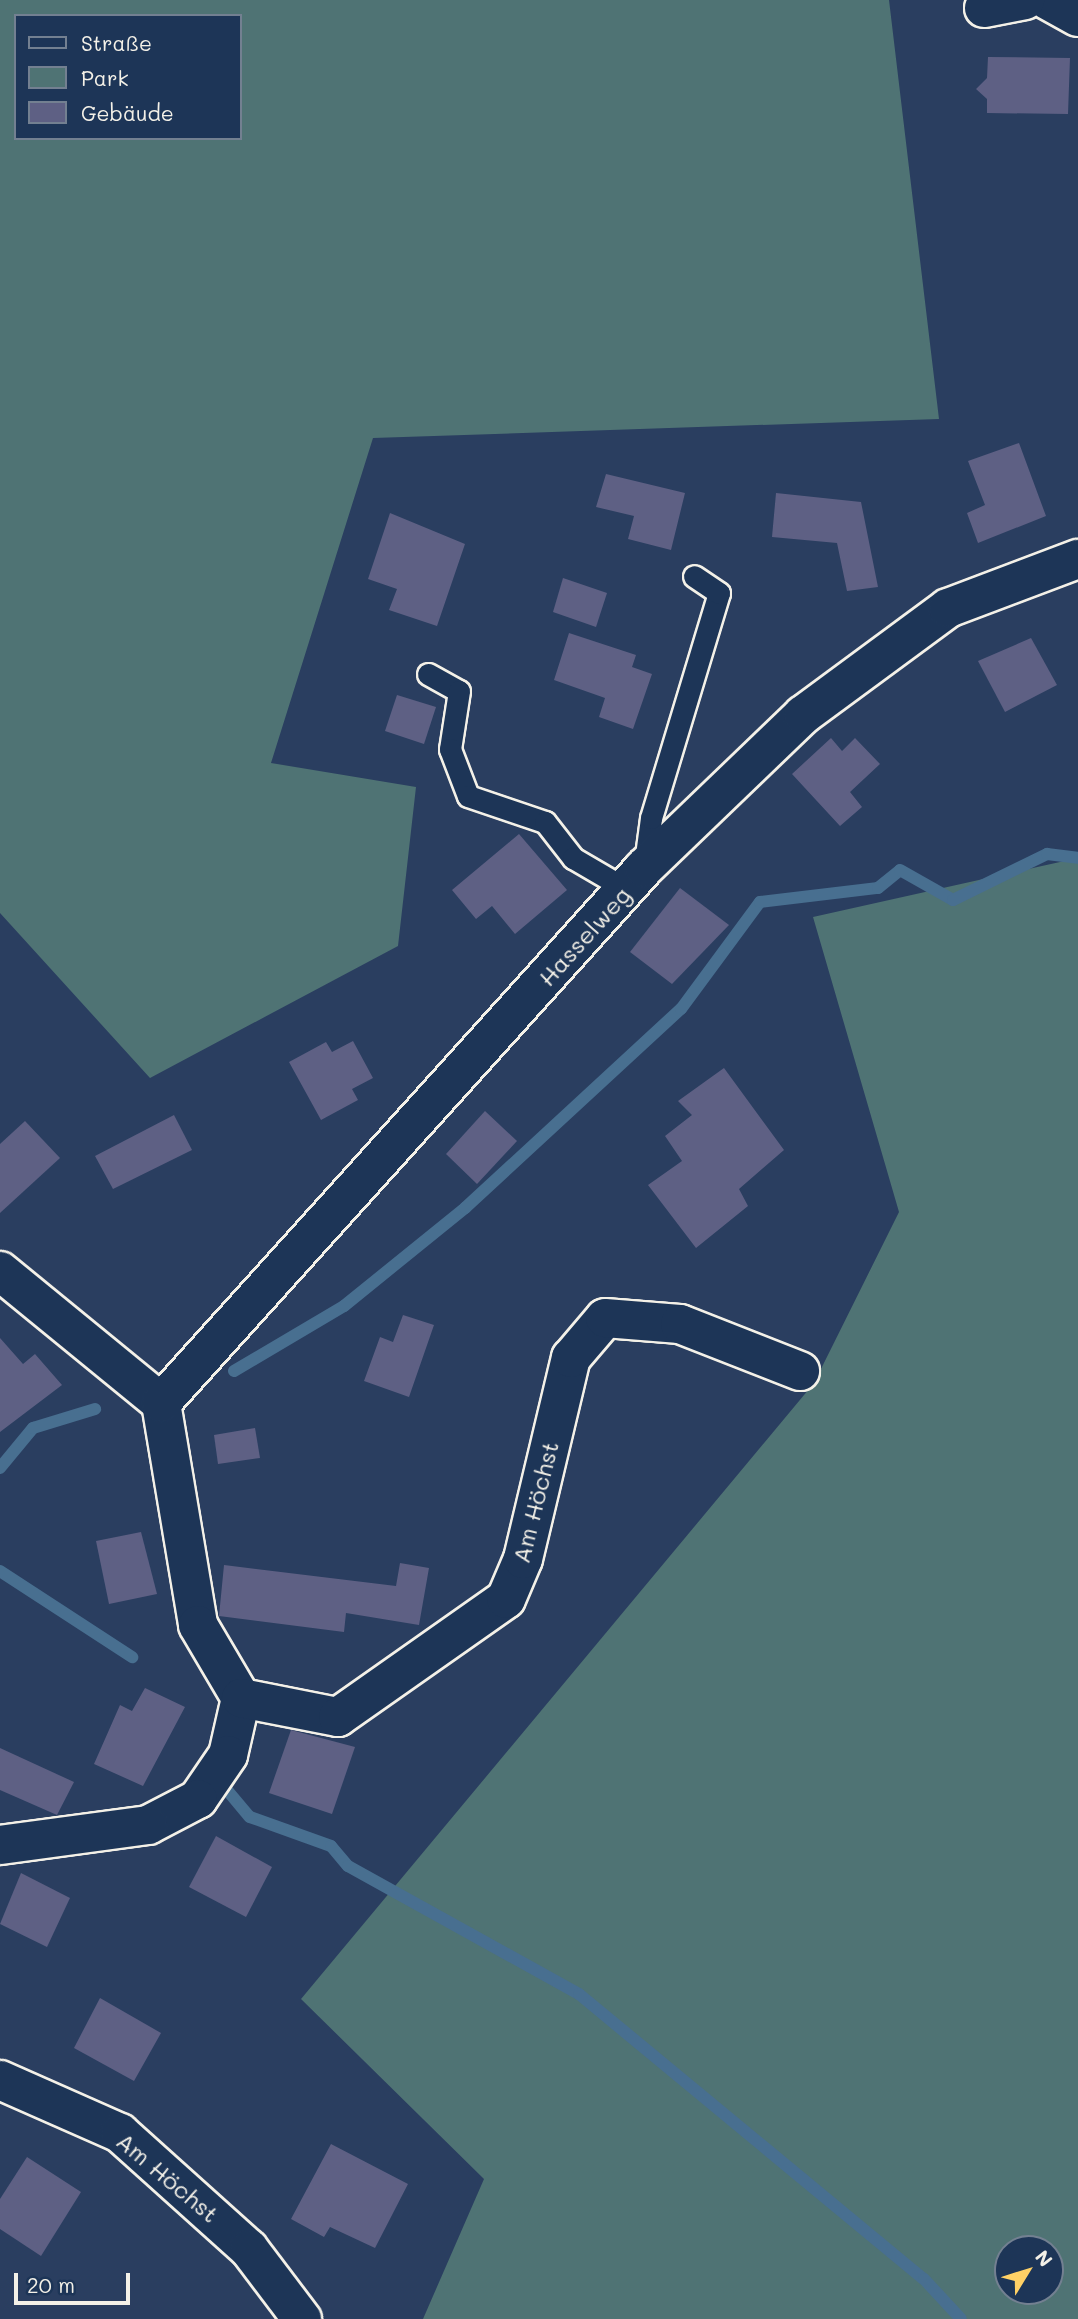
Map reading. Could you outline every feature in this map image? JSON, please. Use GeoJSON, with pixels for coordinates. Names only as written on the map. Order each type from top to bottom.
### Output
{"type":"FeatureCollection","features":[{"type":"Feature","properties":{"kind":"street"},"geometry":{"type":"LineString","coordinates":[[984,8],[1025,0]]}},
{"type":"Feature","properties":{"kind":"street"},"geometry":{"type":"LineString","coordinates":[[1046,0],[1078,17]]}},
{"type":"Feature","properties":{"kind":"street","name":"Hasselweg"},"geometry":{"type":"LineString","coordinates":[[161,1403],[635,878],[803,715],[948,608],[1078,559]]}},
{"type":"Feature","properties":{"kind":"street"},"geometry":{"type":"LineString","coordinates":[[0,1271],[161,1403],[198,1625],[241,1698],[228,1755],[198,1799],[148,1825],[0,1845]]}},
{"type":"Feature","properties":{"kind":"street","name":"Am Höchst"},"geometry":{"type":"LineString","coordinates":[[241,1698],[338,1717],[506,1599],[523,1559],[571,1358],[605,1318],[680,1324],[800,1371]]}},
{"type":"Feature","properties":{"kind":"street","name":"Am Höchst"},"geometry":{"type":"LineString","coordinates":[[0,2080],[120,2133],[249,2249],[302,2319]]}},
{"type":"Feature","properties":{"kind":"lane"},"geometry":{"type":"LineString","coordinates":[[428,674],[459,691],[450,749],[468,796],[545,821],[573,858],[635,878],[719,593],[694,576]]}},
{"type":"Feature","properties":{"kind":"green space"},"geometry":{"type":"Polygon","coordinates":[[[0,0],[889,0],[939,419],[373,438],[271,763],[416,787],[398,946],[150,1078],[0,913],[0,0]]]}},
{"type":"Feature","properties":{"kind":"green space"},"geometry":{"type":"Polygon","coordinates":[[[1078,858],[1078,2319],[423,2319],[484,2179],[301,1999],[814,1383],[899,1212],[813,917],[1078,858]]]}},
{"type":"Feature","properties":{"kind":"building"},"geometry":{"type":"Polygon","coordinates":[[[988,57],[1070,58],[1068,114],[987,113],[987,99],[976,89],[987,78],[988,57]]]}},
{"type":"Feature","properties":{"kind":"building"},"geometry":{"type":"Polygon","coordinates":[[[1019,443],[1046,516],[978,543],[967,513],[985,505],[968,461],[1019,443]]]}},
{"type":"Feature","properties":{"kind":"building"},"geometry":{"type":"Polygon","coordinates":[[[606,474],[685,493],[671,550],[628,539],[634,516],[596,507],[606,474]]]}},
{"type":"Feature","properties":{"kind":"building"},"geometry":{"type":"Polygon","coordinates":[[[776,493],[861,502],[878,587],[847,591],[837,543],[772,537],[776,493]]]}},
{"type":"Feature","properties":{"kind":"building"},"geometry":{"type":"Polygon","coordinates":[[[390,513],[465,544],[437,626],[389,610],[397,589],[368,579],[390,513]]]}},
{"type":"Feature","properties":{"kind":"building"},"geometry":{"type":"Polygon","coordinates":[[[563,578],[607,593],[596,627],[553,612],[563,578]]]}},
{"type":"Feature","properties":{"kind":"building"},"geometry":{"type":"Polygon","coordinates":[[[569,633],[636,655],[632,667],[652,674],[633,729],[599,717],[605,698],[554,680],[569,633]]]}},
{"type":"Feature","properties":{"kind":"building"},"geometry":{"type":"Polygon","coordinates":[[[1031,638],[1057,685],[1005,712],[978,661],[1031,638]]]}},
{"type":"Feature","properties":{"kind":"building"},"geometry":{"type":"Polygon","coordinates":[[[397,695],[436,707],[424,744],[385,731],[397,695]]]}},
{"type":"Feature","properties":{"kind":"building"},"geometry":{"type":"Polygon","coordinates":[[[831,738],[842,751],[855,738],[880,764],[850,792],[862,807],[840,826],[792,774],[831,738]]]}},
{"type":"Feature","properties":{"kind":"building"},"geometry":{"type":"Polygon","coordinates":[[[519,834],[567,890],[515,934],[492,906],[476,919],[452,890],[519,834]]]}},
{"type":"Feature","properties":{"kind":"building"},"geometry":{"type":"Polygon","coordinates":[[[680,888],[729,925],[672,984],[630,952],[680,888]]]}},
{"type":"Feature","properties":{"kind":"building"},"geometry":{"type":"Polygon","coordinates":[[[353,1041],[373,1078],[352,1089],[358,1100],[321,1120],[289,1062],[326,1042],[332,1052],[353,1041]]]}},
{"type":"Feature","properties":{"kind":"building"},"geometry":{"type":"Polygon","coordinates":[[[724,1068],[784,1150],[739,1189],[748,1206],[696,1248],[648,1185],[682,1161],[665,1136],[692,1115],[678,1101],[724,1068]]]}},
{"type":"Feature","properties":{"kind":"building"},"geometry":{"type":"Polygon","coordinates":[[[485,1111],[517,1141],[477,1184],[446,1154],[485,1111]]]}},
{"type":"Feature","properties":{"kind":"building"},"geometry":{"type":"Polygon","coordinates":[[[174,1115],[192,1150],[113,1189],[95,1156],[174,1115]]]}},
{"type":"Feature","properties":{"kind":"building"},"geometry":{"type":"Polygon","coordinates":[[[25,1121],[60,1158],[0,1213],[0,1144],[25,1121]]]}},
{"type":"Feature","properties":{"kind":"building"},"geometry":{"type":"Polygon","coordinates":[[[403,1315],[434,1325],[409,1397],[364,1381],[380,1337],[393,1342],[403,1315]]]}},
{"type":"Feature","properties":{"kind":"building"},"geometry":{"type":"Polygon","coordinates":[[[0,1338],[23,1364],[35,1354],[62,1385],[0,1432],[0,1338]]]}},
{"type":"Feature","properties":{"kind":"building"},"geometry":{"type":"Polygon","coordinates":[[[255,1428],[260,1458],[218,1464],[214,1435],[255,1428]]]}},
{"type":"Feature","properties":{"kind":"building"},"geometry":{"type":"Polygon","coordinates":[[[141,1532],[157,1594],[109,1604],[96,1541],[141,1532]]]}},
{"type":"Feature","properties":{"kind":"building"},"geometry":{"type":"Polygon","coordinates":[[[400,1563],[429,1568],[419,1625],[346,1613],[344,1632],[219,1616],[224,1565],[396,1586],[400,1563]]]}},
{"type":"Feature","properties":{"kind":"building"},"geometry":{"type":"Polygon","coordinates":[[[145,1688],[185,1707],[143,1786],[94,1764],[120,1705],[132,1711],[145,1688]]]}},
{"type":"Feature","properties":{"kind":"building"},"geometry":{"type":"Polygon","coordinates":[[[291,1730],[355,1747],[332,1814],[269,1793],[291,1730]]]}},
{"type":"Feature","properties":{"kind":"building"},"geometry":{"type":"Polygon","coordinates":[[[0,1748],[74,1782],[57,1815],[0,1790],[0,1748]]]}},
{"type":"Feature","properties":{"kind":"building"},"geometry":{"type":"Polygon","coordinates":[[[216,1836],[272,1867],[246,1917],[189,1887],[216,1836]]]}},
{"type":"Feature","properties":{"kind":"building"},"geometry":{"type":"Polygon","coordinates":[[[21,1873],[70,1898],[47,1947],[0,1924],[21,1873]]]}},
{"type":"Feature","properties":{"kind":"building"},"geometry":{"type":"Polygon","coordinates":[[[100,1998],[161,2033],[134,2081],[74,2048],[100,1998]]]}},
{"type":"Feature","properties":{"kind":"building"},"geometry":{"type":"Polygon","coordinates":[[[331,2144],[408,2184],[375,2248],[330,2227],[324,2237],[291,2219],[331,2144]]]}},
{"type":"Feature","properties":{"kind":"building"},"geometry":{"type":"Polygon","coordinates":[[[27,2157],[81,2192],[41,2256],[0,2229],[0,2199],[27,2157]]]}},
{"type":"Feature","properties":{"kind":"waterway"},"geometry":{"type":"LineString","coordinates":[[234,1371],[344,1306],[465,1208],[681,1009],[760,902],[878,888],[900,870],[953,900],[1047,854],[1078,858]]}},
{"type":"Feature","properties":{"kind":"waterway"},"geometry":{"type":"LineString","coordinates":[[0,1468],[33,1428],[95,1409]]}},
{"type":"Feature","properties":{"kind":"waterway"},"geometry":{"type":"LineString","coordinates":[[0,1571],[132,1657]]}},
{"type":"Feature","properties":{"kind":"waterway"},"geometry":{"type":"LineString","coordinates":[[227,1790],[250,1817],[331,1846],[348,1866],[579,1994],[924,2279],[961,2319]]}}]}
